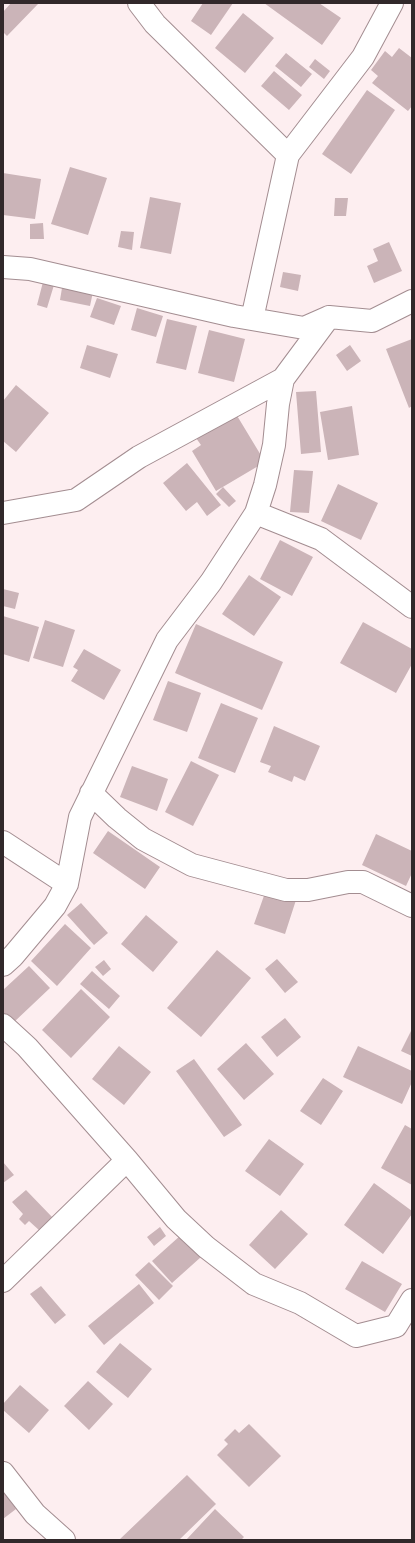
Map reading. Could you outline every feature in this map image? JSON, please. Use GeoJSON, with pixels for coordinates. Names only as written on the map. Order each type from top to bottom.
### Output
{"type":"FeatureCollection","features":[{"type":"Feature","properties":{"kind":"street"},"geometry":{"type":"LineString","coordinates":[[139,3],[154,24],[288,155]]}},
{"type":"Feature","properties":{"kind":"street"},"geometry":{"type":"LineString","coordinates":[[252,319],[288,155],[363,57],[392,3]]}},
{"type":"Feature","properties":{"kind":"street"},"geometry":{"type":"LineString","coordinates":[[3,267],[30,269],[227,315],[304,328],[329,317],[372,320],[412,301]]}},
{"type":"Feature","properties":{"kind":"street"},"geometry":{"type":"LineString","coordinates":[[3,513],[76,500],[139,457],[283,379],[329,317]]}},
{"type":"Feature","properties":{"kind":"street"},"geometry":{"type":"LineString","coordinates":[[3,966],[14,956],[55,906],[67,884],[80,817],[167,640],[211,582],[256,513],[265,485],[274,445],[278,404],[283,379]]}},
{"type":"Feature","properties":{"kind":"street"},"geometry":{"type":"LineString","coordinates":[[256,513],[321,539],[412,606]]}},
{"type":"Feature","properties":{"kind":"street"},"geometry":{"type":"LineString","coordinates":[[91,792],[117,818],[143,839],[192,865],[286,890],[308,890],[348,882],[363,882],[412,906]]}},
{"type":"Feature","properties":{"kind":"street"},"geometry":{"type":"LineString","coordinates":[[3,842],[67,884]]}},
{"type":"Feature","properties":{"kind":"street"},"geometry":{"type":"LineString","coordinates":[[3,1025],[27,1047],[127,1160],[176,1219],[206,1247],[254,1284],[300,1303],[356,1336],[396,1326],[412,1300]]}},
{"type":"Feature","properties":{"kind":"street"},"geometry":{"type":"LineString","coordinates":[[3,1281],[127,1160]]}},
{"type":"Feature","properties":{"kind":"street"},"geometry":{"type":"LineString","coordinates":[[3,1473],[35,1514],[64,1540]]}},
{"type":"Feature","properties":{"kind":"building"},"geometry":{"type":"Polygon","coordinates":[[[11,3],[39,3],[7,36],[3,32],[3,12],[11,3]]]}},
{"type":"Feature","properties":{"kind":"building"},"geometry":{"type":"Polygon","coordinates":[[[203,3],[233,3],[211,35],[191,21],[203,3]]]}},
{"type":"Feature","properties":{"kind":"building"},"geometry":{"type":"Polygon","coordinates":[[[264,3],[319,3],[341,18],[322,45],[264,3]]]}},
{"type":"Feature","properties":{"kind":"building"},"geometry":{"type":"Polygon","coordinates":[[[243,13],[274,38],[245,73],[215,48],[243,13]]]}},
{"type":"Feature","properties":{"kind":"building"},"geometry":{"type":"Polygon","coordinates":[[[399,48],[412,58],[412,106],[408,111],[372,83],[378,76],[371,70],[385,51],[392,57],[399,48]]]}},
{"type":"Feature","properties":{"kind":"building"},"geometry":{"type":"Polygon","coordinates":[[[286,53],[312,74],[301,87],[275,66],[286,53]]]}},
{"type":"Feature","properties":{"kind":"building"},"geometry":{"type":"Polygon","coordinates":[[[315,59],[330,71],[324,79],[309,67],[315,59]]]}},
{"type":"Feature","properties":{"kind":"building"},"geometry":{"type":"Polygon","coordinates":[[[274,71],[302,95],[289,110],[261,86],[274,71]]]}},
{"type":"Feature","properties":{"kind":"building"},"geometry":{"type":"Polygon","coordinates":[[[367,90],[395,110],[351,174],[322,154],[367,90]]]}},
{"type":"Feature","properties":{"kind":"building"},"geometry":{"type":"Polygon","coordinates":[[[70,167],[107,178],[88,235],[51,224],[70,167]]]}},
{"type":"Feature","properties":{"kind":"building"},"geometry":{"type":"Polygon","coordinates":[[[3,173],[41,179],[35,219],[3,215],[3,173]]]}},
{"type":"Feature","properties":{"kind":"building"},"geometry":{"type":"Polygon","coordinates":[[[150,197],[181,203],[171,254],[140,248],[150,197]]]}},
{"type":"Feature","properties":{"kind":"building"},"geometry":{"type":"Polygon","coordinates":[[[335,198],[348,198],[346,216],[334,216],[335,198]]]}},
{"type":"Feature","properties":{"kind":"building"},"geometry":{"type":"Polygon","coordinates":[[[43,223],[44,239],[30,239],[30,224],[43,223]]]}},
{"type":"Feature","properties":{"kind":"building"},"geometry":{"type":"Polygon","coordinates":[[[121,231],[134,232],[132,250],[118,247],[121,231]]]}},
{"type":"Feature","properties":{"kind":"building"},"geometry":{"type":"Polygon","coordinates":[[[389,242],[402,271],[374,283],[367,266],[378,261],[373,249],[389,242]]]}},
{"type":"Feature","properties":{"kind":"building"},"geometry":{"type":"Polygon","coordinates":[[[283,272],[301,275],[298,291],[280,287],[283,272]]]}},
{"type":"Feature","properties":{"kind":"building"},"geometry":{"type":"Polygon","coordinates":[[[43,282],[54,285],[47,308],[37,305],[43,282]]]}},
{"type":"Feature","properties":{"kind":"building"},"geometry":{"type":"Polygon","coordinates":[[[63,282],[94,287],[90,306],[60,300],[63,282]]]}},
{"type":"Feature","properties":{"kind":"building"},"geometry":{"type":"Polygon","coordinates":[[[97,298],[121,306],[114,325],[90,317],[97,298]]]}},
{"type":"Feature","properties":{"kind":"building"},"geometry":{"type":"Polygon","coordinates":[[[137,308],[163,316],[156,337],[131,330],[137,308]]]}},
{"type":"Feature","properties":{"kind":"building"},"geometry":{"type":"Polygon","coordinates":[[[167,319],[197,326],[186,370],[156,363],[167,319]]]}},
{"type":"Feature","properties":{"kind":"building"},"geometry":{"type":"Polygon","coordinates":[[[209,330],[245,339],[234,382],[198,373],[209,330]]]}},
{"type":"Feature","properties":{"kind":"building"},"geometry":{"type":"Polygon","coordinates":[[[412,339],[412,406],[409,408],[386,349],[412,339]]]}},
{"type":"Feature","properties":{"kind":"building"},"geometry":{"type":"Polygon","coordinates":[[[87,345],[118,354],[110,378],[80,368],[87,345]]]}},
{"type":"Feature","properties":{"kind":"building"},"geometry":{"type":"Polygon","coordinates":[[[350,345],[361,361],[347,371],[336,355],[350,345]]]}},
{"type":"Feature","properties":{"kind":"building"},"geometry":{"type":"Polygon","coordinates":[[[16,385],[49,413],[16,452],[3,441],[3,401],[16,385]]]}},
{"type":"Feature","properties":{"kind":"building"},"geometry":{"type":"Polygon","coordinates":[[[316,391],[321,452],[301,454],[296,392],[316,391]]]}},
{"type":"Feature","properties":{"kind":"building"},"geometry":{"type":"Polygon","coordinates":[[[352,406],[359,455],[328,460],[320,412],[352,406]]]}},
{"type":"Feature","properties":{"kind":"building"},"geometry":{"type":"Polygon","coordinates":[[[236,414],[265,462],[216,491],[192,451],[201,445],[196,438],[236,414]]]}},
{"type":"Feature","properties":{"kind":"building"},"geometry":{"type":"Polygon","coordinates":[[[187,463],[221,505],[207,516],[197,502],[186,511],[163,483],[187,463]]]}},
{"type":"Feature","properties":{"kind":"building"},"geometry":{"type":"Polygon","coordinates":[[[294,470],[313,471],[309,513],[290,512],[294,470]]]}},
{"type":"Feature","properties":{"kind":"building"},"geometry":{"type":"Polygon","coordinates":[[[338,484],[378,503],[361,540],[321,521],[338,484]]]}},
{"type":"Feature","properties":{"kind":"building"},"geometry":{"type":"Polygon","coordinates":[[[223,487],[236,501],[229,507],[216,494],[223,487]]]}},
{"type":"Feature","properties":{"kind":"building"},"geometry":{"type":"Polygon","coordinates":[[[280,540],[313,557],[292,596],[260,579],[280,540]]]}},
{"type":"Feature","properties":{"kind":"building"},"geometry":{"type":"Polygon","coordinates":[[[249,575],[281,597],[254,636],[222,614],[249,575]]]}},
{"type":"Feature","properties":{"kind":"building"},"geometry":{"type":"Polygon","coordinates":[[[3,589],[19,593],[15,609],[3,606],[3,589]]]}},
{"type":"Feature","properties":{"kind":"building"},"geometry":{"type":"Polygon","coordinates":[[[3,616],[39,627],[29,662],[3,654],[3,616]]]}},
{"type":"Feature","properties":{"kind":"building"},"geometry":{"type":"Polygon","coordinates":[[[45,620],[75,630],[63,667],[33,658],[45,620]]]}},
{"type":"Feature","properties":{"kind":"building"},"geometry":{"type":"Polygon","coordinates":[[[363,622],[412,649],[412,664],[396,693],[340,663],[363,622]]]}},
{"type":"Feature","properties":{"kind":"building"},"geometry":{"type":"Polygon","coordinates":[[[196,624],[283,662],[262,710],[175,673],[196,624]]]}},
{"type":"Feature","properties":{"kind":"building"},"geometry":{"type":"Polygon","coordinates":[[[84,649],[121,670],[104,700],[71,681],[78,670],[73,667],[84,649]]]}},
{"type":"Feature","properties":{"kind":"building"},"geometry":{"type":"Polygon","coordinates":[[[168,681],[201,693],[187,732],[153,720],[168,681]]]}},
{"type":"Feature","properties":{"kind":"building"},"geometry":{"type":"Polygon","coordinates":[[[221,703],[258,718],[235,773],[198,758],[221,703]]]}},
{"type":"Feature","properties":{"kind":"building"},"geometry":{"type":"Polygon","coordinates":[[[274,726],[320,746],[305,781],[294,776],[292,782],[268,772],[271,766],[260,762],[274,726]]]}},
{"type":"Feature","properties":{"kind":"building"},"geometry":{"type":"Polygon","coordinates":[[[191,761],[219,775],[193,826],[165,812],[191,761]]]}},
{"type":"Feature","properties":{"kind":"building"},"geometry":{"type":"Polygon","coordinates":[[[132,766],[168,779],[157,811],[120,797],[132,766]]]}},
{"type":"Feature","properties":{"kind":"building"},"geometry":{"type":"Polygon","coordinates":[[[108,831],[160,867],[145,889],[93,853],[108,831]]]}},
{"type":"Feature","properties":{"kind":"building"},"geometry":{"type":"Polygon","coordinates":[[[376,834],[412,851],[412,873],[406,886],[362,865],[376,834]]]}},
{"type":"Feature","properties":{"kind":"building"},"geometry":{"type":"Polygon","coordinates":[[[266,890],[296,900],[285,934],[254,924],[266,890]]]}},
{"type":"Feature","properties":{"kind":"building"},"geometry":{"type":"Polygon","coordinates":[[[81,903],[108,933],[94,945],[67,915],[81,903]]]}},
{"type":"Feature","properties":{"kind":"building"},"geometry":{"type":"Polygon","coordinates":[[[146,915],[178,942],[153,972],[121,944],[146,915]]]}},
{"type":"Feature","properties":{"kind":"building"},"geometry":{"type":"Polygon","coordinates":[[[65,924],[91,948],[57,986],[31,961],[65,924]]]}},
{"type":"Feature","properties":{"kind":"building"},"geometry":{"type":"Polygon","coordinates":[[[217,950],[251,978],[201,1037],[167,1008],[217,950]]]}},
{"type":"Feature","properties":{"kind":"building"},"geometry":{"type":"Polygon","coordinates":[[[277,959],[298,982],[285,993],[265,969],[277,959]]]}},
{"type":"Feature","properties":{"kind":"building"},"geometry":{"type":"Polygon","coordinates":[[[104,960],[111,969],[103,976],[95,967],[104,960]]]}},
{"type":"Feature","properties":{"kind":"building"},"geometry":{"type":"Polygon","coordinates":[[[29,966],[50,988],[13,1023],[3,1013],[3,990],[29,966]]]}},
{"type":"Feature","properties":{"kind":"building"},"geometry":{"type":"Polygon","coordinates":[[[92,971],[120,996],[109,1009],[80,984],[92,971]]]}},
{"type":"Feature","properties":{"kind":"building"},"geometry":{"type":"Polygon","coordinates":[[[81,989],[110,1017],[71,1058],[42,1030],[81,989]]]}},
{"type":"Feature","properties":{"kind":"building"},"geometry":{"type":"Polygon","coordinates":[[[285,1018],[301,1037],[277,1057],[261,1037],[285,1018]]]}},
{"type":"Feature","properties":{"kind":"building"},"geometry":{"type":"Polygon","coordinates":[[[412,1029],[412,1056],[401,1051],[412,1029]]]}},
{"type":"Feature","properties":{"kind":"building"},"geometry":{"type":"Polygon","coordinates":[[[246,1043],[274,1074],[244,1100],[217,1069],[246,1043]]]}},
{"type":"Feature","properties":{"kind":"building"},"geometry":{"type":"Polygon","coordinates":[[[119,1046],[151,1072],[124,1105],[92,1079],[119,1046]]]}},
{"type":"Feature","properties":{"kind":"building"},"geometry":{"type":"Polygon","coordinates":[[[358,1046],[412,1071],[412,1082],[402,1104],[343,1077],[358,1046]]]}},
{"type":"Feature","properties":{"kind":"building"},"geometry":{"type":"Polygon","coordinates":[[[194,1059],[242,1125],[224,1137],[176,1071],[194,1059]]]}},
{"type":"Feature","properties":{"kind":"building"},"geometry":{"type":"Polygon","coordinates":[[[323,1078],[343,1091],[321,1125],[300,1111],[323,1078]]]}},
{"type":"Feature","properties":{"kind":"building"},"geometry":{"type":"Polygon","coordinates":[[[405,1125],[412,1129],[412,1185],[381,1168],[405,1125]]]}},
{"type":"Feature","properties":{"kind":"building"},"geometry":{"type":"Polygon","coordinates":[[[269,1139],[304,1164],[280,1196],[245,1171],[269,1139]]]}},
{"type":"Feature","properties":{"kind":"building"},"geometry":{"type":"Polygon","coordinates":[[[3,1162],[14,1175],[3,1183],[3,1162]]]}},
{"type":"Feature","properties":{"kind":"building"},"geometry":{"type":"Polygon","coordinates":[[[374,1183],[412,1211],[412,1214],[383,1254],[344,1225],[374,1183]]]}},
{"type":"Feature","properties":{"kind":"building"},"geometry":{"type":"Polygon","coordinates":[[[26,1190],[53,1218],[40,1231],[29,1221],[25,1225],[19,1219],[23,1214],[12,1202],[26,1190]]]}},
{"type":"Feature","properties":{"kind":"building"},"geometry":{"type":"Polygon","coordinates":[[[281,1210],[308,1234],[275,1269],[249,1245],[281,1210]]]}},
{"type":"Feature","properties":{"kind":"building"},"geometry":{"type":"Polygon","coordinates":[[[160,1227],[166,1236],[154,1246],[147,1237],[160,1227]]]}},
{"type":"Feature","properties":{"kind":"building"},"geometry":{"type":"Polygon","coordinates":[[[181,1235],[201,1257],[172,1283],[152,1261],[181,1235]]]}},
{"type":"Feature","properties":{"kind":"building"},"geometry":{"type":"Polygon","coordinates":[[[362,1261],[402,1284],[385,1312],[345,1289],[362,1261]]]}},
{"type":"Feature","properties":{"kind":"building"},"geometry":{"type":"Polygon","coordinates":[[[149,1262],[173,1286],[159,1300],[135,1275],[149,1262]]]}},
{"type":"Feature","properties":{"kind":"building"},"geometry":{"type":"Polygon","coordinates":[[[139,1284],[154,1303],[104,1345],[88,1326],[139,1284]]]}},
{"type":"Feature","properties":{"kind":"building"},"geometry":{"type":"Polygon","coordinates":[[[41,1286],[66,1315],[55,1324],[30,1294],[41,1286]]]}},
{"type":"Feature","properties":{"kind":"building"},"geometry":{"type":"Polygon","coordinates":[[[120,1343],[152,1369],[128,1398],[96,1372],[120,1343]]]}},
{"type":"Feature","properties":{"kind":"building"},"geometry":{"type":"Polygon","coordinates":[[[88,1381],[113,1404],[89,1430],[64,1406],[88,1381]]]}},
{"type":"Feature","properties":{"kind":"building"},"geometry":{"type":"Polygon","coordinates":[[[20,1385],[49,1410],[29,1433],[3,1410],[3,1404],[20,1385]]]}},
{"type":"Feature","properties":{"kind":"building"},"geometry":{"type":"Polygon","coordinates":[[[249,1424],[281,1456],[249,1487],[217,1455],[228,1444],[224,1440],[235,1429],[239,1433],[249,1424]]]}},
{"type":"Feature","properties":{"kind":"building"},"geometry":{"type":"Polygon","coordinates":[[[187,1475],[216,1504],[179,1540],[119,1540],[187,1475]]]}},
{"type":"Feature","properties":{"kind":"building"},"geometry":{"type":"Polygon","coordinates":[[[3,1491],[16,1509],[3,1519],[3,1491]]]}},
{"type":"Feature","properties":{"kind":"building"},"geometry":{"type":"Polygon","coordinates":[[[215,1509],[244,1537],[241,1540],[186,1540],[215,1509]]]}}]}
